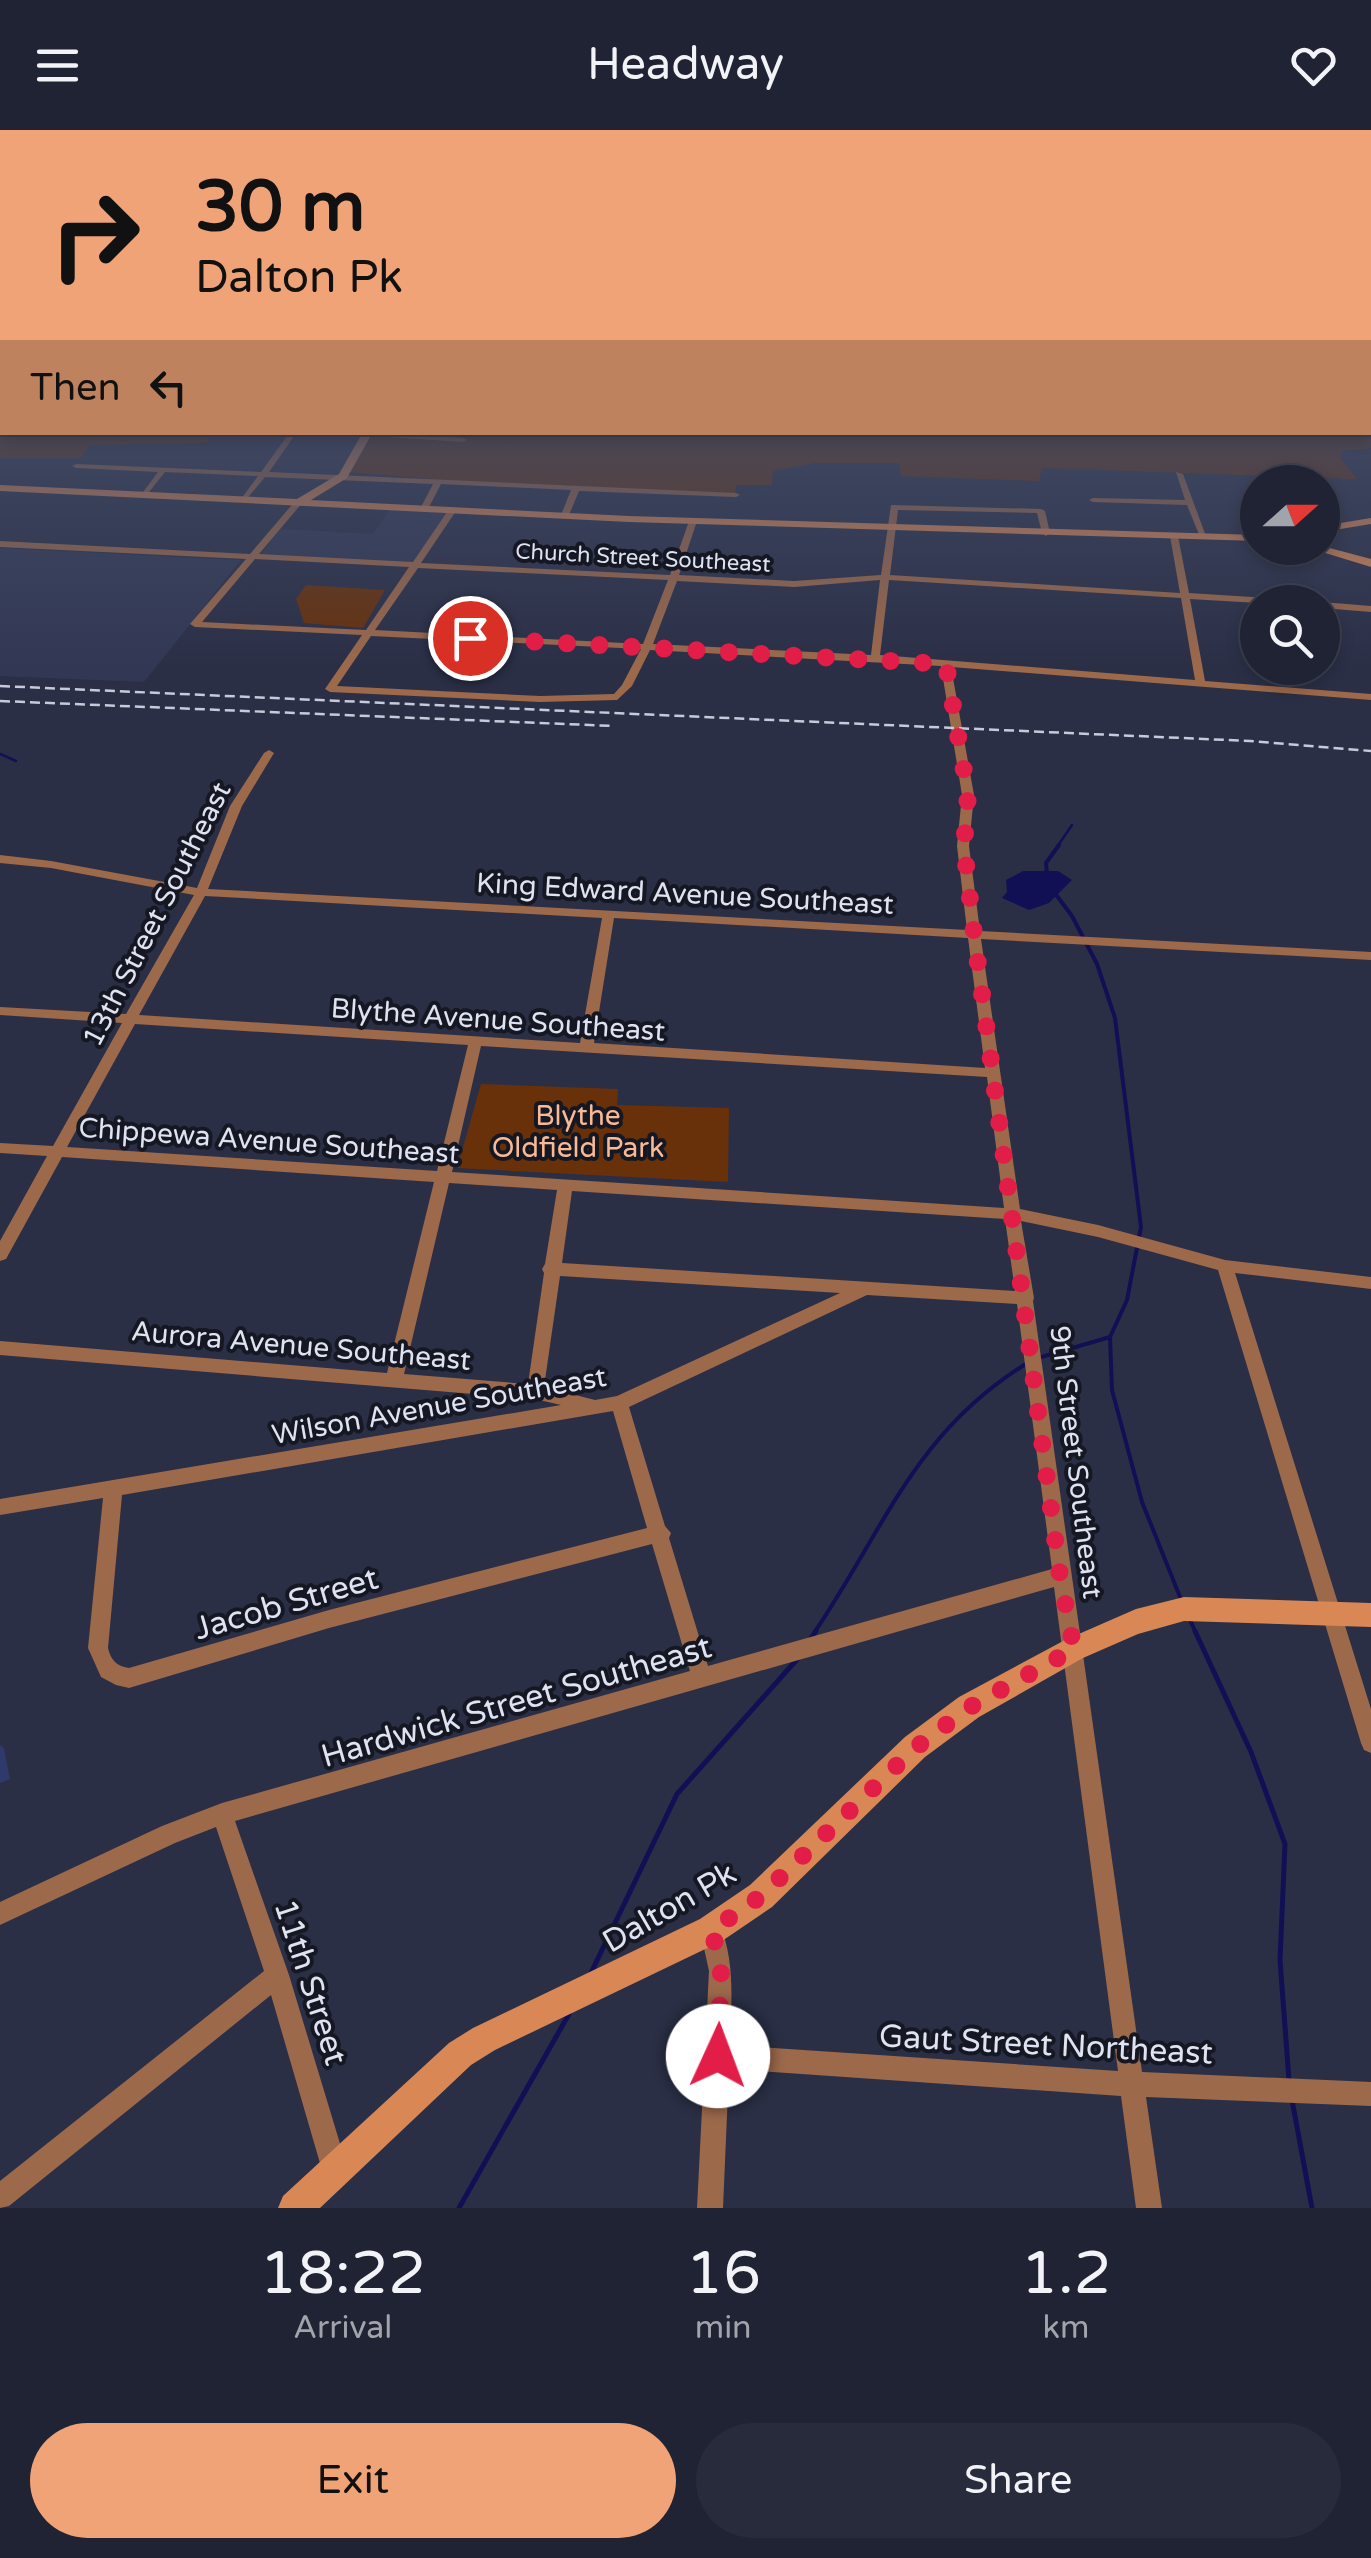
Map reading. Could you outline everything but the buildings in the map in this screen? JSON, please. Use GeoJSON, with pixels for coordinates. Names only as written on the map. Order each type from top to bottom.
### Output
{"type":"FeatureCollection","features":[{"type":"Feature","properties":{"kind":"street"},"geometry":{"type":"LineString","coordinates":[[146,495],[159,476]]}},
{"type":"Feature","properties":{"kind":"street"},"geometry":{"type":"LineString","coordinates":[[245,500],[263,476]]}},
{"type":"Feature","properties":{"kind":"street"},"geometry":{"type":"LineString","coordinates":[[736,495],[343,476],[298,502],[195,624],[875,658],[1371,697]]}},
{"type":"Feature","properties":{"kind":"street"},"geometry":{"type":"LineString","coordinates":[[1179,476],[1204,537]]}},
{"type":"Feature","properties":{"kind":"street"},"geometry":{"type":"LineString","coordinates":[[424,509],[439,481]]}},
{"type":"Feature","properties":{"kind":"street"},"geometry":{"type":"LineString","coordinates":[[0,488],[692,521],[1240,538]]}},
{"type":"Feature","properties":{"kind":"street"},"geometry":{"type":"LineString","coordinates":[[566,515],[576,489]]}},
{"type":"Feature","properties":{"kind":"street"},"geometry":{"type":"LineString","coordinates":[[1092,500],[1188,503]]}},
{"type":"Feature","properties":{"kind":"street"},"geometry":{"type":"LineString","coordinates":[[875,658],[894,507],[1041,511],[1046,533]]}},
{"type":"Feature","properties":{"kind":"street"},"geometry":{"type":"LineString","coordinates":[[452,510],[330,690],[573,700],[613,698],[625,692],[647,648],[692,521]]}},
{"type":"Feature","properties":{"kind":"street"},"geometry":{"type":"LineString","coordinates":[[1340,526],[1371,521]]}},
{"type":"Feature","properties":{"kind":"street"},"geometry":{"type":"LineString","coordinates":[[1174,536],[1201,684]]}},
{"type":"Feature","properties":{"kind":"street","name":"Church Street Southeast"},"geometry":{"type":"LineString","coordinates":[[0,544],[794,584],[885,577],[1240,599]]}},
{"type":"Feature","properties":{"kind":"street"},"geometry":{"type":"LineString","coordinates":[[1340,555],[1371,563]]}},
{"type":"Feature","properties":{"kind":"street"},"geometry":{"type":"LineString","coordinates":[[1340,606],[1371,609]]}},
{"type":"Feature","properties":{"kind":"street","name":"9th Street Southeast"},"geometry":{"type":"LineString","coordinates":[[946,664],[968,795],[964,846],[974,934],[1149,2208]]}},
{"type":"Feature","properties":{"kind":"street","name":"13th Street Southeast"},"geometry":{"type":"LineString","coordinates":[[3,1246],[201,892],[236,806],[269,753]]}},
{"type":"Feature","properties":{"kind":"street","name":"King Edward Avenue Southeast"},"geometry":{"type":"LineString","coordinates":[[0,859],[38,861],[140,884],[201,892],[1371,956]]}},
{"type":"Feature","properties":{"kind":"street"},"geometry":{"type":"LineString","coordinates":[[586,1049],[609,914]]}},
{"type":"Feature","properties":{"kind":"street","name":"Blythe Avenue Southeast"},"geometry":{"type":"LineString","coordinates":[[0,1011],[993,1072]]}},
{"type":"Feature","properties":{"kind":"street"},"geometry":{"type":"LineString","coordinates":[[394,1381],[476,1043]]}},
{"type":"Feature","properties":{"kind":"street","name":"Chippewa Avenue Southeast"},"geometry":{"type":"LineString","coordinates":[[0,1148],[1013,1214],[1098,1230],[1225,1266],[1371,1282]]}},
{"type":"Feature","properties":{"kind":"street"},"geometry":{"type":"LineString","coordinates":[[535,1392],[565,1184]]}},
{"type":"Feature","properties":{"kind":"street"},"geometry":{"type":"LineString","coordinates":[[1225,1266],[1371,1743]]}},
{"type":"Feature","properties":{"kind":"street"},"geometry":{"type":"LineString","coordinates":[[550,1269],[1026,1298]]}},
{"type":"Feature","properties":{"kind":"street","name":"Wilson Avenue Southeast"},"geometry":{"type":"LineString","coordinates":[[0,1508],[620,1403],[866,1288]]}},
{"type":"Feature","properties":{"kind":"street","name":"Aurora Avenue Southeast"},"geometry":{"type":"LineString","coordinates":[[0,1348],[535,1392],[597,1406]]}},
{"type":"Feature","properties":{"kind":"street"},"geometry":{"type":"LineString","coordinates":[[620,1403],[662,1534],[702,1680]]}},
{"type":"Feature","properties":{"kind":"street","name":"Jacob Street"},"geometry":{"type":"LineString","coordinates":[[113,1490],[98,1648],[107,1671],[129,1678],[329,1619],[662,1534]]}},
{"type":"Feature","properties":{"kind":"street","name":"Hardwick Street Southeast"},"geometry":{"type":"LineString","coordinates":[[0,1914],[170,1834],[222,1814],[1060,1576]]}},
{"type":"Feature","properties":{"kind":"street","name":"Dalton Pk"},"geometry":{"type":"LineString","coordinates":[[295,2208],[434,2076],[484,2038],[712,1930],[761,1896],[915,1748],[970,1707],[1074,1649],[1136,1622],[1184,1609],[1371,1614]]}},
{"type":"Feature","properties":{"kind":"street","name":"11th Street"},"geometry":{"type":"LineString","coordinates":[[222,1814],[277,1975],[335,2170]]}},
{"type":"Feature","properties":{"kind":"street"},"geometry":{"type":"LineString","coordinates":[[710,2208],[721,1971],[712,1930]]}},
{"type":"Feature","properties":{"kind":"street"},"geometry":{"type":"LineString","coordinates":[[0,2197],[277,1975]]}},
{"type":"Feature","properties":{"kind":"street","name":"Gaut Street Northeast"},"geometry":{"type":"LineString","coordinates":[[718,2056],[1131,2084],[1371,2094]]}},
{"type":"Feature","properties":{"kind":"shaded area"},"geometry":{"type":"Polygon","coordinates":[[[390,510],[447,513],[417,564],[260,555],[280,529],[373,534],[390,510]]]}},
{"type":"Feature","properties":{"kind":"shaded area"},"geometry":{"type":"Polygon","coordinates":[[[0,548],[241,560],[144,682],[0,676],[0,548]]]}},
{"type":"Feature","properties":{"kind":"shaded area"},"geometry":{"type":"Polygon","coordinates":[[[1023,871],[1058,871],[1072,880],[1049,903],[1029,910],[1002,898],[1007,892],[1006,880],[1023,871]]]}},
{"type":"Feature","properties":{"kind":"green space"},"geometry":{"type":"Polygon","coordinates":[[[396,476],[773,476],[772,485],[736,485],[735,494],[490,484],[396,476]]]}},
{"type":"Feature","properties":{"kind":"green space"},"geometry":{"type":"Polygon","coordinates":[[[901,476],[901,476],[1040,476],[1039,481],[901,476]]]}},
{"type":"Feature","properties":{"kind":"green space"},"geometry":{"type":"Polygon","coordinates":[[[306,585],[385,590],[363,628],[304,623],[296,599],[306,585]]]}},
{"type":"Feature","properties":{"kind":"green space","name":"Blythe Oldfield Park"},"geometry":{"type":"Polygon","coordinates":[[[481,1084],[618,1089],[617,1105],[729,1108],[728,1182],[457,1168],[481,1084]]]}},
{"type":"Feature","properties":{"kind":"waterway"},"geometry":{"type":"LineString","coordinates":[[0,754],[16,761]]}},
{"type":"Feature","properties":{"kind":"waterway"},"geometry":{"type":"LineString","coordinates":[[1057,847],[1072,825]]}},
{"type":"Feature","properties":{"kind":"waterway"},"geometry":{"type":"LineString","coordinates":[[1047,874],[1046,863],[1059,845]]}},
{"type":"Feature","properties":{"kind":"waterway"},"geometry":{"type":"LineString","coordinates":[[1054,892],[1072,916],[1097,964],[1115,1018],[1141,1227],[1127,1300],[1110,1337]]}},
{"type":"Feature","properties":{"kind":"waterway"},"geometry":{"type":"LineString","coordinates":[[1038,1358],[1110,1337]]}},
{"type":"Feature","properties":{"kind":"waterway"},"geometry":{"type":"LineString","coordinates":[[1110,1337],[1112,1390],[1142,1502],[1182,1602]]}},
{"type":"Feature","properties":{"kind":"waterway"},"geometry":{"type":"LineString","coordinates":[[814,1633],[929,1451],[990,1389],[1029,1362]]}},
{"type":"Feature","properties":{"kind":"waterway"},"geometry":{"type":"LineString","coordinates":[[1190,1620],[1196,1633]]}},
{"type":"Feature","properties":{"kind":"waterway"},"geometry":{"type":"LineString","coordinates":[[810,1640],[816,1631]]}},
{"type":"Feature","properties":{"kind":"waterway"},"geometry":{"type":"LineString","coordinates":[[1195,1631],[1251,1752],[1285,1844],[1280,1960],[1289,2080]]}},
{"type":"Feature","properties":{"kind":"waterway"},"geometry":{"type":"LineString","coordinates":[[590,1975],[677,1794],[800,1656]]}},
{"type":"Feature","properties":{"kind":"waterway"},"geometry":{"type":"LineString","coordinates":[[459,2208],[569,2014]]}},
{"type":"Feature","properties":{"kind":"waterway"},"geometry":{"type":"LineString","coordinates":[[1292,2100],[1312,2208]]}},
{"type":"Feature","properties":{"kind":"railway"},"geometry":{"type":"LineString","coordinates":[[0,686],[1250,741],[1371,751]]}},
{"type":"Feature","properties":{"kind":"railway"},"geometry":{"type":"LineString","coordinates":[[0,701],[614,726]]}},
{"type":"Feature","properties":{"kind":"route"},"geometry":{"type":"LineString","coordinates":[[470,638],[946,664],[965,766],[968,795],[964,846],[974,934],[1026,1298],[1060,1576],[1074,1649],[970,1707],[915,1748],[761,1896],[712,1930],[721,1971],[718,2056]]}}]}
